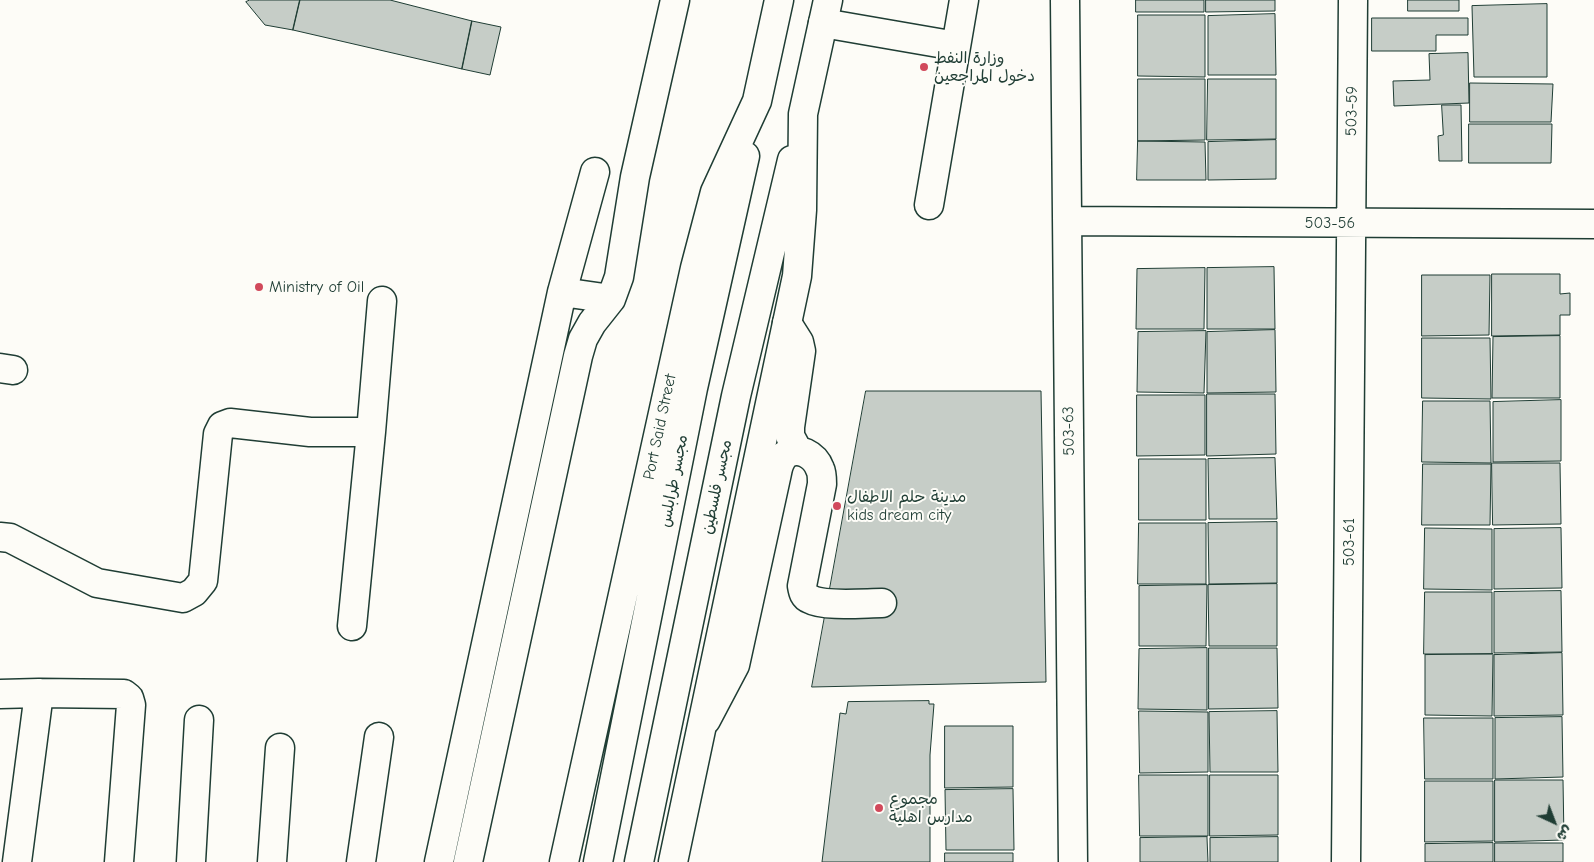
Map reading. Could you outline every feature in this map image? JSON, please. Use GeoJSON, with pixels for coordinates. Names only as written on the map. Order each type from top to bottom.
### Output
{"type":"FeatureCollection","features":[{"type":"Feature","properties":{"kind":"main road"},"geometry":{"type":"LineString","coordinates":[[468,862],[578,356],[583,339],[592,323],[611,299],[619,277],[635,176],[675,0]]}},
{"type":"Feature","properties":{"kind":"main road","name":"Port Said Street"},"geometry":{"type":"LineString","coordinates":[[564,862],[695,268],[715,192],[757,101],[779,0]]}},
{"type":"Feature","properties":{"kind":"main road"},"geometry":{"type":"LineString","coordinates":[[929,205],[964,0]]}},
{"type":"Feature","properties":{"kind":"main road","name":"503-63"},"geometry":{"type":"LineString","coordinates":[[1065,0],[1072,862]]}},
{"type":"Feature","properties":{"kind":"main road","name":"503-59"},"geometry":{"type":"LineString","coordinates":[[1352,223],[1354,0]]}},
{"type":"Feature","properties":{"kind":"main road"},"geometry":{"type":"LineString","coordinates":[[673,862],[797,276],[802,210],[803,114],[826,11],[956,46]]}},
{"type":"Feature","properties":{"kind":"main road","name":"مجسر طرابلس"},"geometry":{"type":"LineString","coordinates":[[598,862],[693,388],[757,101]]}},
{"type":"Feature","properties":{"kind":"main road","name":"مجسر فلسطين"},"geometry":{"type":"LineString","coordinates":[[640,862],[736,396],[803,114]]}},
{"type":"Feature","properties":{"kind":"main road"},"geometry":{"type":"LineString","coordinates":[[439,862],[562,292],[595,172]]}},
{"type":"Feature","properties":{"kind":"main road","name":"503-56"},"geometry":{"type":"LineString","coordinates":[[1067,222],[1594,224]]}},
{"type":"Feature","properties":{"kind":"main road","name":"503-61"},"geometry":{"type":"LineString","coordinates":[[1346,862],[1352,223]]}},
{"type":"Feature","properties":{"kind":"main road"},"geometry":{"type":"LineString","coordinates":[[562,292],[611,299]]}},
{"type":"Feature","properties":{"kind":"main road"},"geometry":{"type":"LineString","coordinates":[[352,626],[382,301]]}},
{"type":"Feature","properties":{"kind":"main road"},"geometry":{"type":"LineString","coordinates":[[787,323],[799,342],[801,351],[790,427],[790,436],[798,451]]}},
{"type":"Feature","properties":{"kind":"main road"},"geometry":{"type":"LineString","coordinates":[[0,537],[10,538],[96,583],[183,598],[194,592],[202,581],[218,434],[222,426],[230,423],[310,432],[371,432]]}},
{"type":"Feature","properties":{"kind":"main road"},"geometry":{"type":"LineString","coordinates":[[701,730],[735,665],[779,464],[784,456],[798,451],[806,453],[816,460],[821,470],[822,484],[802,586],[803,593],[811,600],[827,603],[882,603]]}},
{"type":"Feature","properties":{"kind":"main road"},"geometry":{"type":"LineString","coordinates":[[17,862],[39,693]]}},
{"type":"Feature","properties":{"kind":"main road"},"geometry":{"type":"LineString","coordinates":[[0,694],[124,694],[130,698],[119,862]]}},
{"type":"Feature","properties":{"kind":"main road"},"geometry":{"type":"LineString","coordinates":[[191,862],[199,720]]}},
{"type":"Feature","properties":{"kind":"main road"},"geometry":{"type":"LineString","coordinates":[[361,862],[379,737]]}},
{"type":"Feature","properties":{"kind":"main road"},"geometry":{"type":"LineString","coordinates":[[272,862],[280,748]]}},
{"type":"Feature","properties":{"kind":"building"},"geometry":{"type":"Polygon","coordinates":[[[250,0],[300,0],[293,30],[265,25],[246,2],[250,0]]]}},
{"type":"Feature","properties":{"kind":"building"},"geometry":{"type":"Polygon","coordinates":[[[300,0],[390,0],[472,21],[462,69],[293,30],[300,0]]]}},
{"type":"Feature","properties":{"kind":"building"},"geometry":{"type":"Polygon","coordinates":[[[1136,0],[1204,0],[1204,12],[1136,12],[1136,0]]]}},
{"type":"Feature","properties":{"kind":"building"},"geometry":{"type":"Polygon","coordinates":[[[1206,0],[1275,0],[1275,11],[1206,12],[1206,0]]]}},
{"type":"Feature","properties":{"kind":"building"},"geometry":{"type":"Polygon","coordinates":[[[1408,0],[1459,0],[1459,11],[1408,11],[1408,0]]]}},
{"type":"Feature","properties":{"kind":"building"},"geometry":{"type":"Polygon","coordinates":[[[1547,4],[1547,77],[1474,77],[1472,6],[1547,4]]]}},
{"type":"Feature","properties":{"kind":"building"},"geometry":{"type":"Polygon","coordinates":[[[1275,14],[1276,75],[1208,75],[1208,16],[1275,14]]]}},
{"type":"Feature","properties":{"kind":"building"},"geometry":{"type":"Polygon","coordinates":[[[1138,15],[1205,15],[1205,77],[1138,76],[1138,15]]]}},
{"type":"Feature","properties":{"kind":"building"},"geometry":{"type":"Polygon","coordinates":[[[1372,18],[1468,18],[1468,35],[1436,35],[1436,51],[1372,51],[1372,18]]]}},
{"type":"Feature","properties":{"kind":"building"},"geometry":{"type":"Polygon","coordinates":[[[472,21],[501,27],[490,75],[462,69],[472,21]]]}},
{"type":"Feature","properties":{"kind":"building"},"geometry":{"type":"Polygon","coordinates":[[[1468,53],[1469,103],[1394,106],[1393,81],[1430,80],[1429,54],[1468,53]]]}},
{"type":"Feature","properties":{"kind":"building"},"geometry":{"type":"Polygon","coordinates":[[[1138,79],[1205,79],[1205,140],[1138,141],[1138,79]]]}},
{"type":"Feature","properties":{"kind":"building"},"geometry":{"type":"Polygon","coordinates":[[[1208,79],[1276,79],[1276,139],[1207,140],[1208,79]]]}},
{"type":"Feature","properties":{"kind":"building"},"geometry":{"type":"Polygon","coordinates":[[[1470,83],[1553,84],[1551,122],[1470,122],[1470,83]]]}},
{"type":"Feature","properties":{"kind":"building"},"geometry":{"type":"Polygon","coordinates":[[[1442,105],[1461,105],[1462,161],[1439,161],[1438,136],[1443,135],[1442,105]]]}},
{"type":"Feature","properties":{"kind":"building"},"geometry":{"type":"Polygon","coordinates":[[[1469,124],[1552,124],[1551,163],[1469,163],[1469,124]]]}},
{"type":"Feature","properties":{"kind":"building"},"geometry":{"type":"Polygon","coordinates":[[[1276,140],[1276,179],[1208,180],[1208,142],[1276,140]]]}},
{"type":"Feature","properties":{"kind":"building"},"geometry":{"type":"Polygon","coordinates":[[[1138,141],[1205,142],[1206,180],[1137,180],[1138,141]]]}},
{"type":"Feature","properties":{"kind":"building"},"geometry":{"type":"Polygon","coordinates":[[[1274,267],[1275,329],[1207,329],[1207,268],[1274,267]]]}},
{"type":"Feature","properties":{"kind":"building"},"geometry":{"type":"Polygon","coordinates":[[[1205,268],[1204,329],[1136,329],[1137,269],[1205,268]]]}},
{"type":"Feature","properties":{"kind":"building"},"geometry":{"type":"Polygon","coordinates":[[[1492,274],[1560,274],[1560,294],[1570,293],[1570,315],[1560,315],[1560,335],[1492,336],[1492,274]]]}},
{"type":"Feature","properties":{"kind":"building"},"geometry":{"type":"Polygon","coordinates":[[[1422,275],[1490,275],[1489,335],[1422,336],[1422,275]]]}},
{"type":"Feature","properties":{"kind":"building"},"geometry":{"type":"Polygon","coordinates":[[[1275,330],[1276,392],[1207,393],[1207,332],[1275,330]]]}},
{"type":"Feature","properties":{"kind":"building"},"geometry":{"type":"Polygon","coordinates":[[[1206,331],[1204,393],[1137,392],[1138,332],[1206,331]]]}},
{"type":"Feature","properties":{"kind":"building"},"geometry":{"type":"Polygon","coordinates":[[[1560,336],[1560,398],[1492,398],[1493,337],[1560,336]]]}},
{"type":"Feature","properties":{"kind":"building"},"geometry":{"type":"Polygon","coordinates":[[[1422,338],[1490,338],[1491,399],[1422,398],[1422,338]]]}},
{"type":"Feature","properties":{"kind":"building"},"geometry":{"type":"Polygon","coordinates":[[[866,391],[1041,391],[1046,682],[812,687],[866,391]]]}},
{"type":"Feature","properties":{"kind":"building"},"geometry":{"type":"Polygon","coordinates":[[[1207,394],[1275,394],[1276,454],[1207,456],[1207,394]]]}},
{"type":"Feature","properties":{"kind":"building"},"geometry":{"type":"Polygon","coordinates":[[[1137,395],[1205,395],[1205,455],[1137,456],[1137,395]]]}},
{"type":"Feature","properties":{"kind":"building"},"geometry":{"type":"Polygon","coordinates":[[[1561,400],[1561,461],[1493,462],[1493,402],[1561,400]]]}},
{"type":"Feature","properties":{"kind":"building"},"geometry":{"type":"Polygon","coordinates":[[[1423,401],[1490,401],[1491,463],[1422,462],[1423,401]]]}},
{"type":"Feature","properties":{"kind":"building"},"geometry":{"type":"Polygon","coordinates":[[[1275,458],[1277,519],[1209,519],[1208,459],[1275,458]]]}},
{"type":"Feature","properties":{"kind":"building"},"geometry":{"type":"Polygon","coordinates":[[[1139,459],[1206,459],[1206,520],[1139,520],[1139,459]]]}},
{"type":"Feature","properties":{"kind":"building"},"geometry":{"type":"Polygon","coordinates":[[[1492,463],[1560,463],[1561,524],[1493,525],[1492,463]]]}},
{"type":"Feature","properties":{"kind":"building"},"geometry":{"type":"Polygon","coordinates":[[[1423,464],[1491,464],[1490,525],[1422,525],[1423,464]]]}},
{"type":"Feature","properties":{"kind":"building"},"geometry":{"type":"Polygon","coordinates":[[[1277,522],[1277,583],[1209,584],[1208,523],[1277,522]]]}},
{"type":"Feature","properties":{"kind":"building"},"geometry":{"type":"Polygon","coordinates":[[[1139,523],[1206,523],[1206,584],[1138,584],[1139,523]]]}},
{"type":"Feature","properties":{"kind":"building"},"geometry":{"type":"Polygon","coordinates":[[[1425,528],[1492,529],[1492,590],[1424,589],[1425,528]]]}},
{"type":"Feature","properties":{"kind":"building"},"geometry":{"type":"Polygon","coordinates":[[[1561,528],[1562,588],[1494,589],[1494,529],[1561,528]]]}},
{"type":"Feature","properties":{"kind":"building"},"geometry":{"type":"Polygon","coordinates":[[[1277,584],[1277,646],[1209,646],[1208,585],[1277,584]]]}},
{"type":"Feature","properties":{"kind":"building"},"geometry":{"type":"Polygon","coordinates":[[[1207,585],[1206,646],[1139,646],[1139,586],[1207,585]]]}},
{"type":"Feature","properties":{"kind":"building"},"geometry":{"type":"Polygon","coordinates":[[[1561,591],[1562,652],[1494,653],[1494,592],[1561,591]]]}},
{"type":"Feature","properties":{"kind":"building"},"geometry":{"type":"Polygon","coordinates":[[[1425,592],[1492,592],[1492,654],[1424,654],[1425,592]]]}},
{"type":"Feature","properties":{"kind":"building"},"geometry":{"type":"Polygon","coordinates":[[[1207,648],[1207,710],[1138,709],[1139,649],[1207,648]]]}},
{"type":"Feature","properties":{"kind":"building"},"geometry":{"type":"Polygon","coordinates":[[[1209,648],[1277,648],[1278,708],[1209,709],[1209,648]]]}},
{"type":"Feature","properties":{"kind":"building"},"geometry":{"type":"Polygon","coordinates":[[[1562,653],[1563,715],[1494,716],[1494,655],[1562,653]]]}},
{"type":"Feature","properties":{"kind":"building"},"geometry":{"type":"Polygon","coordinates":[[[1493,654],[1492,716],[1425,715],[1425,655],[1493,654]]]}},
{"type":"Feature","properties":{"kind":"building","name":"مجموع مدارس اهلية"},"geometry":{"type":"Polygon","coordinates":[[[929,701],[929,704],[934,704],[930,755],[930,862],[822,862],[840,713],[846,714],[848,702],[929,701]]]}},
{"type":"Feature","properties":{"kind":"building"},"geometry":{"type":"Polygon","coordinates":[[[1139,711],[1208,712],[1208,772],[1140,773],[1139,711]]]}},
{"type":"Feature","properties":{"kind":"building"},"geometry":{"type":"Polygon","coordinates":[[[1277,711],[1278,772],[1210,772],[1209,712],[1277,711]]]}},
{"type":"Feature","properties":{"kind":"building"},"geometry":{"type":"Polygon","coordinates":[[[1562,717],[1563,777],[1495,779],[1495,718],[1562,717]]]}},
{"type":"Feature","properties":{"kind":"building"},"geometry":{"type":"Polygon","coordinates":[[[1424,718],[1493,718],[1493,779],[1425,779],[1424,718]]]}},
{"type":"Feature","properties":{"kind":"building"},"geometry":{"type":"Polygon","coordinates":[[[945,726],[1013,726],[1013,787],[945,788],[945,726]]]}},
{"type":"Feature","properties":{"kind":"building"},"geometry":{"type":"Polygon","coordinates":[[[1139,775],[1208,775],[1208,836],[1140,836],[1139,775]]]}},
{"type":"Feature","properties":{"kind":"building"},"geometry":{"type":"Polygon","coordinates":[[[1210,775],[1278,775],[1278,835],[1210,836],[1210,775]]]}},
{"type":"Feature","properties":{"kind":"building"},"geometry":{"type":"Polygon","coordinates":[[[1495,780],[1563,780],[1564,840],[1495,842],[1495,780]]]}},
{"type":"Feature","properties":{"kind":"building"},"geometry":{"type":"Polygon","coordinates":[[[1425,781],[1493,781],[1493,841],[1425,842],[1425,781]]]}},
{"type":"Feature","properties":{"kind":"building"},"geometry":{"type":"Polygon","coordinates":[[[1013,789],[1014,850],[946,850],[945,790],[1013,789]]]}},
{"type":"Feature","properties":{"kind":"building"},"geometry":{"type":"Polygon","coordinates":[[[1207,837],[1208,862],[1140,862],[1140,838],[1207,837]]]}},
{"type":"Feature","properties":{"kind":"building"},"geometry":{"type":"Polygon","coordinates":[[[1278,837],[1278,862],[1210,862],[1210,838],[1278,837]]]}},
{"type":"Feature","properties":{"kind":"building"},"geometry":{"type":"Polygon","coordinates":[[[1493,843],[1493,862],[1425,862],[1425,844],[1493,843]]]}},
{"type":"Feature","properties":{"kind":"building"},"geometry":{"type":"Polygon","coordinates":[[[1495,843],[1563,843],[1563,862],[1495,862],[1495,843]]]}},
{"type":"Feature","properties":{"kind":"building"},"geometry":{"type":"Polygon","coordinates":[[[945,853],[1013,853],[1013,862],[945,862],[945,853]]]}},
{"type":"Feature","properties":{"kind":"place","name":"وزارة النفط دخول المراجعين"},"geometry":{"type":"Point","coordinates":[924,67]}},
{"type":"Feature","properties":{"kind":"place","name":"Ministry of Oil"},"geometry":{"type":"Point","coordinates":[259,287]}},
{"type":"Feature","properties":{"kind":"place","name":"مدينة حلم الاطفال kids dream city"},"geometry":{"type":"Point","coordinates":[837,506]}},
{"type":"Feature","properties":{"kind":"place","name":"مجموع مدارس اهلية"},"geometry":{"type":"Point","coordinates":[879,808]}}]}
